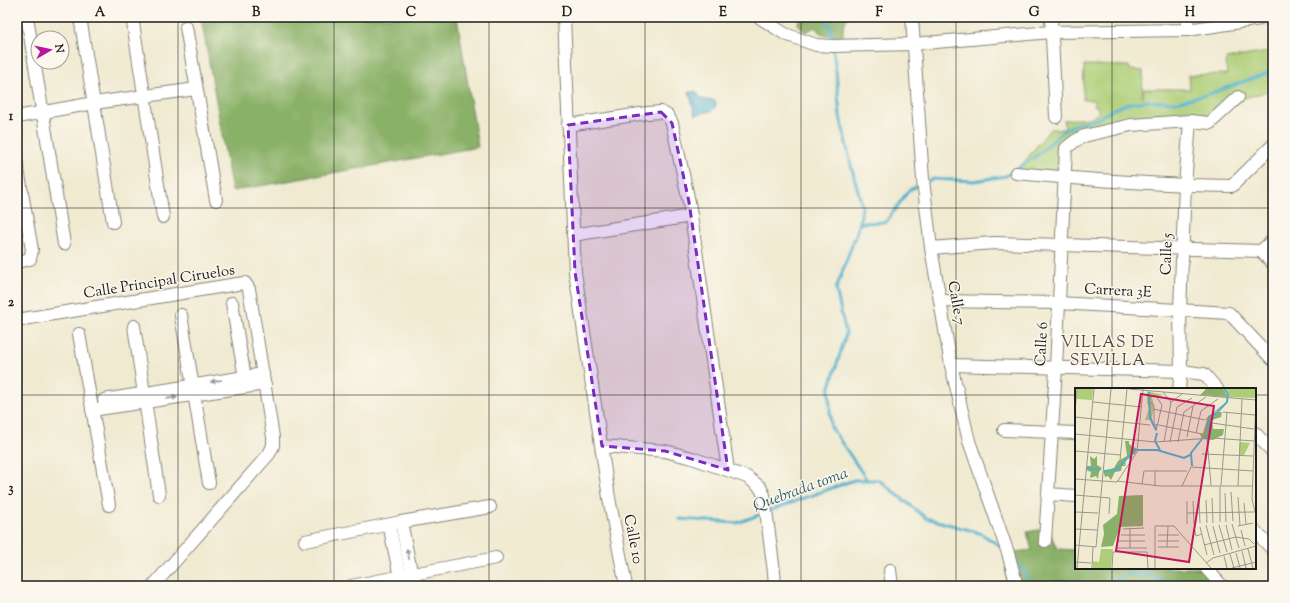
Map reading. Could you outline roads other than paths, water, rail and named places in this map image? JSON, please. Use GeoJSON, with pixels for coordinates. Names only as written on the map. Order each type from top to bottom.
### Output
{"type":"FeatureCollection","features":[{"type":"Feature","properties":{"kind":"street"},"geometry":{"type":"LineString","coordinates":[[27,17],[64,244]]}},
{"type":"Feature","properties":{"kind":"street"},"geometry":{"type":"LineString","coordinates":[[80,17],[113,222]]}},
{"type":"Feature","properties":{"kind":"street","name":"Calle 10"},"geometry":{"type":"LineString","coordinates":[[564,17],[576,280],[610,498],[626,586]]}},
{"type":"Feature","properties":{"kind":"street"},"geometry":{"type":"LineString","coordinates":[[759,17],[785,34],[816,45],[913,44],[1051,32],[1188,30],[1273,17]]}},
{"type":"Feature","properties":{"kind":"street","name":"Calle 7"},"geometry":{"type":"LineString","coordinates":[[912,17],[923,180],[931,248],[951,365],[969,441],[1008,553],[1017,586]]}},
{"type":"Feature","properties":{"kind":"street"},"geometry":{"type":"LineString","coordinates":[[1050,17],[1056,117]]}},
{"type":"Feature","properties":{"kind":"street"},"geometry":{"type":"LineString","coordinates":[[1187,17],[1188,30]]}},
{"type":"Feature","properties":{"kind":"street"},"geometry":{"type":"LineString","coordinates":[[133,23],[163,218]]}},
{"type":"Feature","properties":{"kind":"street"},"geometry":{"type":"LineString","coordinates":[[186,27],[216,200]]}},
{"type":"Feature","properties":{"kind":"street"},"geometry":{"type":"LineString","coordinates":[[17,117],[196,89]]}},
{"type":"Feature","properties":{"kind":"street"},"geometry":{"type":"LineString","coordinates":[[1190,121],[1210,123],[1238,97]]}},
{"type":"Feature","properties":{"kind":"street"},"geometry":{"type":"LineString","coordinates":[[568,125],[661,112],[668,116],[672,123],[691,216],[728,470]]}},
{"type":"Feature","properties":{"kind":"street","name":"Calle 6"},"geometry":{"type":"LineString","coordinates":[[1045,541],[1053,432],[1061,244],[1066,178],[1066,148],[1084,136],[1132,125],[1190,121]]}},
{"type":"Feature","properties":{"kind":"street","name":"Calle 5"},"geometry":{"type":"LineString","coordinates":[[1179,388],[1181,371],[1180,310],[1182,248],[1190,121]]}},
{"type":"Feature","properties":{"kind":"street"},"geometry":{"type":"LineString","coordinates":[[1016,173],[1066,178],[1185,185],[1232,186],[1273,145]]}},
{"type":"Feature","properties":{"kind":"street"},"geometry":{"type":"LineString","coordinates":[[17,164],[32,250],[30,259],[17,262]]}},
{"type":"Feature","properties":{"kind":"street"},"geometry":{"type":"LineString","coordinates":[[573,235],[691,216]]}},
{"type":"Feature","properties":{"kind":"street"},"geometry":{"type":"LineString","coordinates":[[931,248],[994,243],[1261,251],[1273,240]]}},
{"type":"Feature","properties":{"kind":"street"},"geometry":{"type":"LineString","coordinates":[[1261,251],[1273,264]]}},
{"type":"Feature","properties":{"kind":"street","name":"Calle Principal Ciruelos"},"geometry":{"type":"LineString","coordinates":[[17,320],[245,283],[249,289],[274,437],[273,446],[269,454],[153,586]]}},
{"type":"Feature","properties":{"kind":"street","name":"Carrera 3E"},"geometry":{"type":"LineString","coordinates":[[941,300],[1059,303],[1229,313],[1273,360]]}},
{"type":"Feature","properties":{"kind":"street"},"geometry":{"type":"LineString","coordinates":[[232,303],[246,382]]}},
{"type":"Feature","properties":{"kind":"street"},"geometry":{"type":"LineString","coordinates":[[181,315],[208,484]]}},
{"type":"Feature","properties":{"kind":"street"},"geometry":{"type":"LineString","coordinates":[[134,326],[159,495]]}},
{"type":"Feature","properties":{"kind":"street"},"geometry":{"type":"LineString","coordinates":[[79,334],[109,505]]}},
{"type":"Feature","properties":{"kind":"street"},"geometry":{"type":"LineString","coordinates":[[951,365],[1181,371],[1204,374],[1216,388]]}},
{"type":"Feature","properties":{"kind":"street"},"geometry":{"type":"LineString","coordinates":[[92,406],[264,379]]}},
{"type":"Feature","properties":{"kind":"street"},"geometry":{"type":"LineString","coordinates":[[1004,430],[1075,433]]}},
{"type":"Feature","properties":{"kind":"street"},"geometry":{"type":"LineString","coordinates":[[1257,438],[1273,452]]}},
{"type":"Feature","properties":{"kind":"street"},"geometry":{"type":"LineString","coordinates":[[602,446],[665,451],[692,458],[747,477],[760,487],[764,495],[775,586]]}},
{"type":"Feature","properties":{"kind":"street"},"geometry":{"type":"LineString","coordinates":[[1048,494],[1075,496]]}},
{"type":"Feature","properties":{"kind":"street"},"geometry":{"type":"LineString","coordinates":[[305,541],[490,507]]}},
{"type":"Feature","properties":{"kind":"street"},"geometry":{"type":"LineString","coordinates":[[395,524],[407,581]]}},
{"type":"Feature","properties":{"kind":"street"},"geometry":{"type":"LineString","coordinates":[[1256,532],[1273,550]]}},
{"type":"Feature","properties":{"kind":"street"},"geometry":{"type":"LineString","coordinates":[[351,586],[407,581],[496,558]]}},
{"type":"Feature","properties":{"kind":"street"},"geometry":{"type":"LineString","coordinates":[[1207,569],[1222,586]]}},
{"type":"Feature","properties":{"kind":"street"},"geometry":{"type":"LineString","coordinates":[[890,570],[892,586]]}},
{"type":"Feature","properties":{"kind":"water"},"geometry":{"type":"Polygon","coordinates":[[[696,91],[702,99],[715,101],[715,108],[711,111],[695,115],[689,92],[696,91]]]}},
{"type":"Feature","properties":{"kind":"waterway"},"geometry":{"type":"LineString","coordinates":[[822,17],[830,26],[832,42]]}},
{"type":"Feature","properties":{"kind":"waterway"},"geometry":{"type":"LineString","coordinates":[[833,50],[840,116],[862,206],[860,223],[836,289],[846,334],[829,390],[831,427],[867,480]]}},
{"type":"Feature","properties":{"kind":"waterway"},"geometry":{"type":"LineString","coordinates":[[927,181],[932,179],[974,181],[1006,176],[1039,154],[1063,131],[1076,124],[1097,119],[1114,109],[1127,104],[1146,101],[1177,102],[1209,94],[1273,71]]}},
{"type":"Feature","properties":{"kind":"waterway"},"geometry":{"type":"LineString","coordinates":[[860,223],[886,222],[909,190],[920,185]]}},
{"type":"Feature","properties":{"kind":"waterway","name":"Quebrada toma"},"geometry":{"type":"LineString","coordinates":[[769,511],[854,480],[879,480],[926,518],[980,533],[1002,547]]}},
{"type":"Feature","properties":{"kind":"waterway","name":"Quebrada toma"},"geometry":{"type":"LineString","coordinates":[[680,519],[737,523],[764,513]]}},
{"type":"Feature","properties":{"kind":"waterway","name":"Quebrada toma"},"geometry":{"type":"LineString","coordinates":[[1014,557],[1033,586]]}},
{"type":"Feature","properties":{"kind":"waterway","name":"Quebrada toma"},"geometry":{"type":"LineString","coordinates":[[1110,586],[1121,577],[1136,573],[1155,577],[1172,586]]}},
{"type":"Feature","properties":{"kind":"district","name":"VILLAS DE SEVILLA"},"geometry":{"type":"Point","coordinates":[1108,350]}}]}
